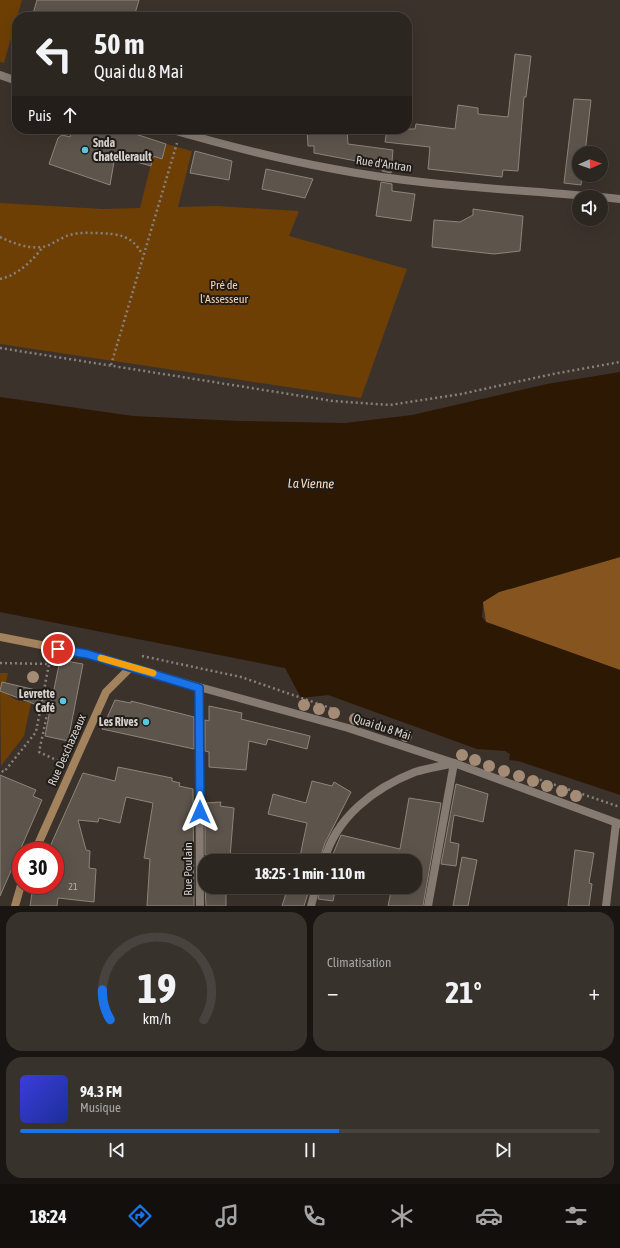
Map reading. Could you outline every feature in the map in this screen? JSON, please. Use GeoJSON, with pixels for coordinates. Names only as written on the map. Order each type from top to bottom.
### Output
{"type":"FeatureCollection","features":[{"type":"Feature","properties":{"kind":"main road"},"geometry":{"type":"LineString","coordinates":[[0,637],[87,654],[131,667]]}},
{"type":"Feature","properties":{"kind":"main road","name":"Rue Deschazeaux"},"geometry":{"type":"LineString","coordinates":[[39,842],[106,692],[131,667]]}},
{"type":"Feature","properties":{"kind":"main road"},"geometry":{"type":"LineString","coordinates":[[15,906],[18,894]]}},
{"type":"Feature","properties":{"kind":"street"},"geometry":{"type":"LineString","coordinates":[[0,75],[12,79]]}},
{"type":"Feature","properties":{"kind":"street","name":"Rue d'Antran"},"geometry":{"type":"LineString","coordinates":[[188,134],[264,154],[335,170],[402,179],[572,194]]}},
{"type":"Feature","properties":{"kind":"street","name":"Rue d'Antran"},"geometry":{"type":"LineString","coordinates":[[608,198],[620,199]]}},
{"type":"Feature","properties":{"kind":"street","name":"Quai du 8 Mai"},"geometry":{"type":"LineString","coordinates":[[131,667],[199,688],[348,728],[454,763],[618,823]]}},
{"type":"Feature","properties":{"kind":"street","name":"Rue Poulain"},"geometry":{"type":"LineString","coordinates":[[199,688],[200,906]]}},
{"type":"Feature","properties":{"kind":"street"},"geometry":{"type":"LineString","coordinates":[[327,854],[335,832],[348,814],[368,798],[405,777],[417,772],[454,763],[428,906]]}},
{"type":"Feature","properties":{"kind":"street"},"geometry":{"type":"LineString","coordinates":[[606,906],[618,823]]}},
{"type":"Feature","properties":{"kind":"street"},"geometry":{"type":"LineString","coordinates":[[311,906],[314,894]]}},
{"type":"Feature","properties":{"kind":"path"},"geometry":{"type":"LineString","coordinates":[[111,365],[179,134]]}},
{"type":"Feature","properties":{"kind":"path"},"geometry":{"type":"LineString","coordinates":[[0,237],[12,243],[28,247],[43,247],[71,234],[85,232],[120,234],[138,245],[143,254]]}},
{"type":"Feature","properties":{"kind":"path"},"geometry":{"type":"LineString","coordinates":[[0,279],[20,270],[34,258],[43,247]]}},
{"type":"Feature","properties":{"kind":"path"},"geometry":{"type":"LineString","coordinates":[[0,348],[333,400],[390,405],[460,394],[553,374],[620,362]]}},
{"type":"Feature","properties":{"kind":"path"},"geometry":{"type":"LineString","coordinates":[[0,663],[49,664],[36,732],[4,772],[0,770]]}},
{"type":"Feature","properties":{"kind":"path"},"geometry":{"type":"LineString","coordinates":[[43,694],[51,696],[39,752],[73,768]]}},
{"type":"Feature","properties":{"kind":"green space"},"geometry":{"type":"Polygon","coordinates":[[[0,0],[22,0],[19,12],[12,12],[12,35],[4,63],[0,62],[0,0]]]}},
{"type":"Feature","properties":{"kind":"green space","name":"Pré de l'Assesseur"},"geometry":{"type":"Polygon","coordinates":[[[166,144],[192,151],[178,207],[217,206],[299,211],[289,236],[407,269],[361,398],[0,344],[0,203],[103,209],[140,208],[153,156],[162,159],[166,144]]]}},
{"type":"Feature","properties":{"kind":"green space"},"geometry":{"type":"Polygon","coordinates":[[[0,673],[8,673],[5,686],[8,695],[16,700],[31,703],[24,736],[1,766],[0,673]]]}},
{"type":"Feature","properties":{"kind":"shaded area"},"geometry":{"type":"Polygon","coordinates":[[[620,557],[620,670],[486,622],[483,602],[499,592],[620,557]]]}},
{"type":"Feature","properties":{"kind":"water","name":"La Vienne"},"geometry":{"type":"Polygon","coordinates":[[[620,372],[620,557],[499,592],[483,602],[482,617],[486,622],[620,670],[620,795],[518,761],[509,760],[510,754],[505,751],[477,749],[328,695],[301,698],[285,668],[0,612],[0,397],[133,416],[239,421],[345,423],[412,415],[547,384],[620,372]]]}},
{"type":"Feature","properties":{"kind":"building"},"geometry":{"type":"Polygon","coordinates":[[[37,0],[139,0],[135,12],[33,12],[37,0]]]}},
{"type":"Feature","properties":{"kind":"building"},"geometry":{"type":"Polygon","coordinates":[[[515,54],[531,56],[526,97],[524,97],[518,171],[503,170],[502,177],[428,169],[430,147],[385,142],[386,134],[412,134],[412,129],[415,129],[416,124],[455,129],[458,105],[478,108],[478,114],[508,117],[515,54]]]}},
{"type":"Feature","properties":{"kind":"building"},"geometry":{"type":"Polygon","coordinates":[[[574,99],[591,100],[586,146],[572,146],[572,182],[581,182],[581,185],[564,183],[574,99]]]}},
{"type":"Feature","properties":{"kind":"building","name":"Snda Chatellerault"},"geometry":{"type":"Polygon","coordinates":[[[71,134],[135,134],[166,144],[162,159],[153,156],[151,166],[115,156],[110,185],[49,164],[58,138],[62,135],[70,137],[71,134]]]}},
{"type":"Feature","properties":{"kind":"building"},"geometry":{"type":"Polygon","coordinates":[[[307,134],[347,134],[348,144],[393,150],[391,173],[382,171],[383,166],[314,153],[314,146],[308,146],[307,134]]]}},
{"type":"Feature","properties":{"kind":"building"},"geometry":{"type":"Polygon","coordinates":[[[195,151],[232,161],[229,180],[190,173],[195,151]]]}},
{"type":"Feature","properties":{"kind":"building"},"geometry":{"type":"Polygon","coordinates":[[[266,169],[313,179],[305,198],[262,189],[266,169]]]}},
{"type":"Feature","properties":{"kind":"building"},"geometry":{"type":"Polygon","coordinates":[[[381,182],[392,184],[392,191],[415,194],[411,221],[376,216],[381,182]]]}},
{"type":"Feature","properties":{"kind":"building"},"geometry":{"type":"Polygon","coordinates":[[[473,209],[523,216],[520,251],[494,254],[432,247],[434,220],[460,222],[473,215],[473,209]]]}},
{"type":"Feature","properties":{"kind":"building"},"geometry":{"type":"Polygon","coordinates":[[[60,660],[83,664],[68,741],[45,736],[50,710],[0,691],[2,682],[53,694],[60,660]]]}},
{"type":"Feature","properties":{"kind":"building","name":"Les Rives"},"geometry":{"type":"Polygon","coordinates":[[[115,700],[131,703],[131,701],[194,717],[194,749],[102,729],[115,700]]]}},
{"type":"Feature","properties":{"kind":"building"},"geometry":{"type":"Polygon","coordinates":[[[209,706],[242,713],[241,719],[310,736],[307,749],[268,739],[266,745],[249,741],[246,770],[209,767],[209,752],[205,751],[205,720],[209,721],[209,706]]]}},
{"type":"Feature","properties":{"kind":"building"},"geometry":{"type":"Polygon","coordinates":[[[118,767],[172,778],[172,781],[180,783],[179,786],[193,789],[194,906],[147,906],[150,859],[144,858],[153,803],[126,797],[120,823],[99,818],[98,822],[78,820],[86,850],[90,851],[89,868],[96,869],[94,902],[58,898],[57,906],[30,906],[32,894],[64,894],[64,842],[52,842],[83,773],[115,781],[118,767]]]}},
{"type":"Feature","properties":{"kind":"building"},"geometry":{"type":"Polygon","coordinates":[[[0,775],[36,790],[33,796],[42,800],[24,842],[12,842],[12,869],[0,896],[0,775]]]}},
{"type":"Feature","properties":{"kind":"building"},"geometry":{"type":"Polygon","coordinates":[[[312,781],[332,786],[334,782],[351,792],[325,843],[321,854],[300,854],[307,823],[268,814],[273,794],[306,803],[312,781]]]}},
{"type":"Feature","properties":{"kind":"building"},"geometry":{"type":"Polygon","coordinates":[[[456,784],[488,794],[483,822],[454,815],[450,842],[459,844],[456,866],[441,864],[456,784]]]}},
{"type":"Feature","properties":{"kind":"building"},"geometry":{"type":"Polygon","coordinates":[[[409,798],[441,803],[423,906],[388,906],[391,894],[422,894],[422,854],[333,854],[341,835],[400,849],[409,798]]]}},
{"type":"Feature","properties":{"kind":"building"},"geometry":{"type":"Polygon","coordinates":[[[221,802],[220,806],[234,808],[230,854],[205,854],[205,803],[221,802]]]}},
{"type":"Feature","properties":{"kind":"building"},"geometry":{"type":"Polygon","coordinates":[[[575,850],[594,853],[589,883],[592,884],[589,906],[568,906],[575,850]]]}},
{"type":"Feature","properties":{"kind":"building"},"geometry":{"type":"Polygon","coordinates":[[[462,857],[477,860],[468,906],[453,906],[462,857]]]}},
{"type":"Feature","properties":{"kind":"building"},"geometry":{"type":"Polygon","coordinates":[[[205,894],[226,894],[226,906],[206,906],[205,894]]]}},
{"type":"Feature","properties":{"kind":"building"},"geometry":{"type":"Polygon","coordinates":[[[286,894],[308,894],[304,906],[282,906],[286,894]]]}},
{"type":"Feature","properties":{"kind":"building"},"geometry":{"type":"Polygon","coordinates":[[[319,894],[334,894],[333,901],[318,899],[319,894]]]}},
{"type":"Feature","properties":{"kind":"slow traffic"},"geometry":{"type":"LineString","coordinates":[[101,658],[153,673]]}},
{"type":"Feature","properties":{"kind":"place","name":"Snda Chatellerault"},"geometry":{"type":"Point","coordinates":[85,150]}},
{"type":"Feature","properties":{"kind":"place","name":"Levrette Café"},"geometry":{"type":"Point","coordinates":[63,701]}},
{"type":"Feature","properties":{"kind":"place","name":"Les Rives"},"geometry":{"type":"Point","coordinates":[146,722]}},
{"type":"Feature","properties":{"kind":"route"},"geometry":{"type":"LineString","coordinates":[[58,649],[87,654],[199,688],[200,812]]}}]}
